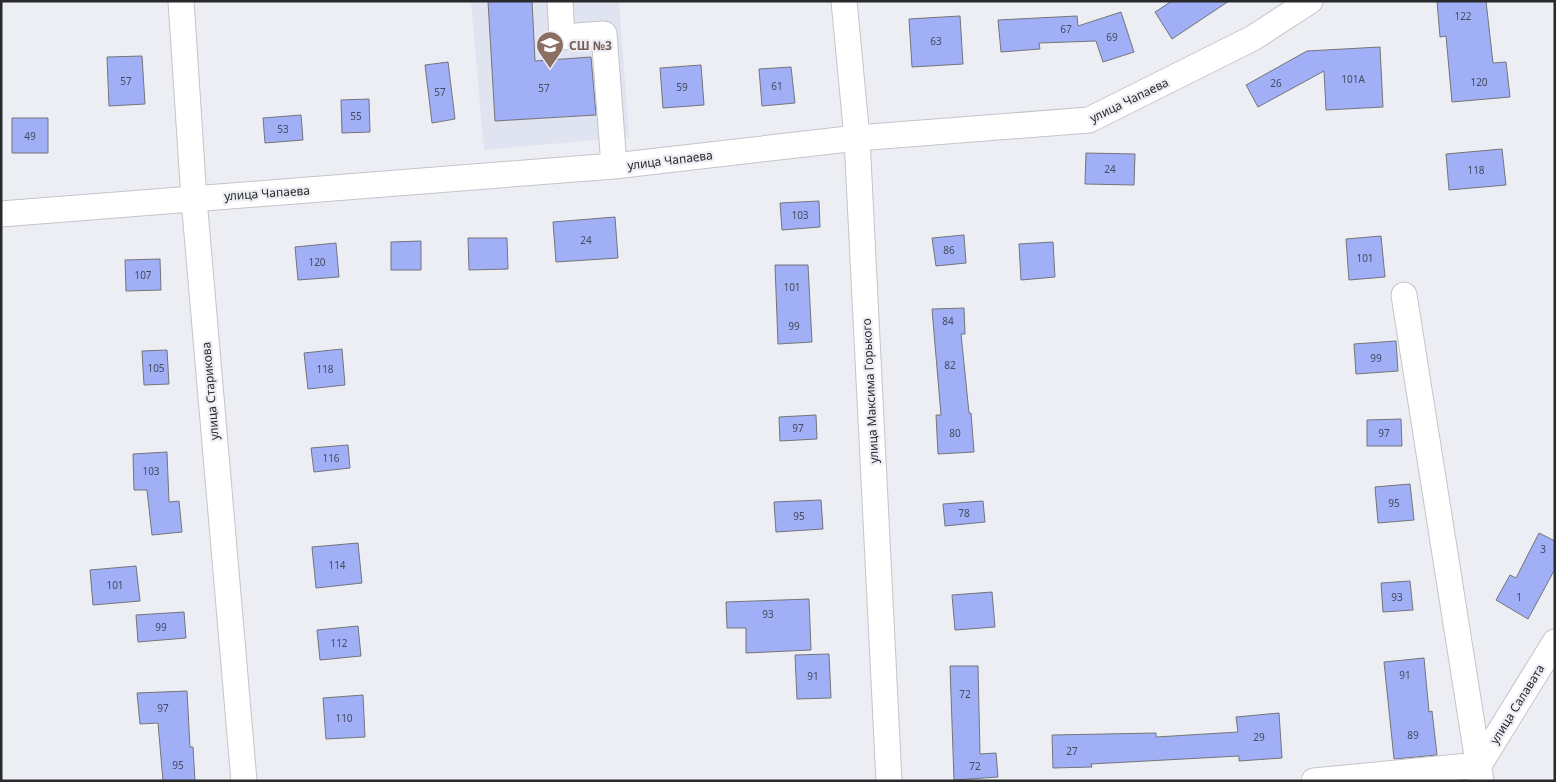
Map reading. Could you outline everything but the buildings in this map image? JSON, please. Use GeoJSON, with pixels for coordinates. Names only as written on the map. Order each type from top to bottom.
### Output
{"type":"FeatureCollection","features":[{"type":"Feature","properties":{"kind":"street","name":"улица Старикова"},"geometry":{"type":"LineString","coordinates":[[181,1],[194,199],[244,781]]}},
{"type":"Feature","properties":{"kind":"street"},"geometry":{"type":"LineString","coordinates":[[560,1],[562,37],[604,34],[614,166]]}},
{"type":"Feature","properties":{"kind":"street","name":"улица Максима Горького"},"geometry":{"type":"LineString","coordinates":[[844,1],[857,138],[889,781]]}},
{"type":"Feature","properties":{"kind":"street","name":"улица Чапаева"},"geometry":{"type":"LineString","coordinates":[[1,214],[614,166],[857,138],[1089,120],[1253,38],[1310,1]]}},
{"type":"Feature","properties":{"kind":"street"},"geometry":{"type":"LineString","coordinates":[[1314,781],[1480,773],[1404,295]]}},
{"type":"Feature","properties":{"kind":"street","name":"улица Салавата"},"geometry":{"type":"LineString","coordinates":[[1480,773],[1555,642]]}},
{"type":"Feature","properties":{"kind":"shaded area","name":"СШ №3"},"geometry":{"type":"Polygon","coordinates":[[[471,1],[619,1],[629,137],[484,150],[471,1]]]}},
{"type":"Feature","properties":{"kind":"place","name":"СШ №3"},"geometry":{"type":"Point","coordinates":[550,69]}}]}
